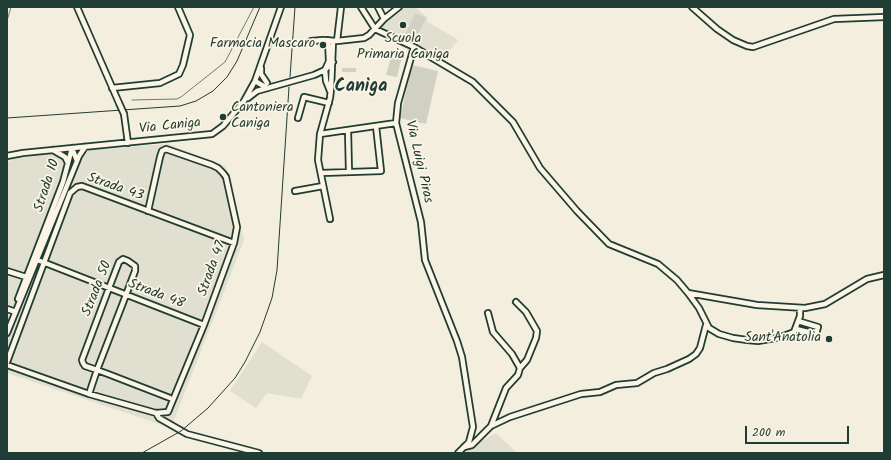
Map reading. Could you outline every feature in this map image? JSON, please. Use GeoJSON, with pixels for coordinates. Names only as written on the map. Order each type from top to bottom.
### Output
{"type":"FeatureCollection","features":[{"type":"Feature","properties":{"kind":"street"},"geometry":{"type":"LineString","coordinates":[[77,7],[124,114],[128,143]]}},
{"type":"Feature","properties":{"kind":"street"},"geometry":{"type":"LineString","coordinates":[[112,88],[160,83],[179,74],[183,65],[190,34],[178,7]]}},
{"type":"Feature","properties":{"kind":"street","name":"Via Caniga"},"geometry":{"type":"LineString","coordinates":[[7,156],[23,153],[212,134],[223,126],[244,100],[255,81],[281,7]]}},
{"type":"Feature","properties":{"kind":"street"},"geometry":{"type":"LineString","coordinates":[[331,93],[326,81],[325,70],[341,7]]}},
{"type":"Feature","properties":{"kind":"street"},"geometry":{"type":"LineString","coordinates":[[361,7],[375,29],[414,47],[473,82],[508,116],[540,168],[577,211],[609,244],[658,264],[677,280],[699,308],[706,325],[709,328],[719,334],[733,338],[758,341],[782,337],[794,332],[796,329],[800,308]]}},
{"type":"Feature","properties":{"kind":"street"},"geometry":{"type":"LineString","coordinates":[[378,7],[384,19]]}},
{"type":"Feature","properties":{"kind":"street"},"geometry":{"type":"LineString","coordinates":[[311,41],[364,38],[369,36],[384,19],[399,7]]}},
{"type":"Feature","properties":{"kind":"street"},"geometry":{"type":"LineString","coordinates":[[692,7],[716,29],[733,40],[753,47],[834,19],[884,17]]}},
{"type":"Feature","properties":{"kind":"street"},"geometry":{"type":"LineString","coordinates":[[330,220],[318,160],[320,134],[331,93],[333,40]]}},
{"type":"Feature","properties":{"kind":"street","name":"Via Luigi Piras"},"geometry":{"type":"LineString","coordinates":[[414,47],[398,103],[396,123],[420,216],[426,260],[462,357],[473,427],[469,442],[464,447]]}},
{"type":"Feature","properties":{"kind":"street"},"geometry":{"type":"LineString","coordinates":[[261,62],[261,74],[267,86]]}},
{"type":"Feature","properties":{"kind":"street"},"geometry":{"type":"LineString","coordinates":[[255,81],[267,86],[275,86],[314,75],[325,70],[333,62]]}},
{"type":"Feature","properties":{"kind":"street"},"geometry":{"type":"LineString","coordinates":[[325,70],[327,70],[332,77]]}},
{"type":"Feature","properties":{"kind":"street"},"geometry":{"type":"LineString","coordinates":[[314,75],[326,81]]}},
{"type":"Feature","properties":{"kind":"street"},"geometry":{"type":"LineString","coordinates":[[244,100],[267,86]]}},
{"type":"Feature","properties":{"kind":"street"},"geometry":{"type":"LineString","coordinates":[[298,118],[304,97],[329,103]]}},
{"type":"Feature","properties":{"kind":"street"},"geometry":{"type":"LineString","coordinates":[[320,134],[396,123]]}},
{"type":"Feature","properties":{"kind":"street"},"geometry":{"type":"LineString","coordinates":[[321,173],[381,171],[376,126]]}},
{"type":"Feature","properties":{"kind":"street"},"geometry":{"type":"LineString","coordinates":[[348,130],[349,172]]}},
{"type":"Feature","properties":{"kind":"street"},"geometry":{"type":"LineString","coordinates":[[77,161],[85,147]]}},
{"type":"Feature","properties":{"kind":"street","name":"Strada 10"},"geometry":{"type":"LineString","coordinates":[[7,327],[26,277],[35,260],[77,161],[72,148]]}},
{"type":"Feature","properties":{"kind":"street","name":"Strada 10"},"geometry":{"type":"LineString","coordinates":[[7,334],[63,182],[72,148]]}},
{"type":"Feature","properties":{"kind":"street","name":"Strada 47"},"geometry":{"type":"LineString","coordinates":[[148,211],[160,157],[162,151],[166,149],[212,165],[223,173],[226,177],[236,226],[234,243],[204,325],[168,412],[156,413]]}},
{"type":"Feature","properties":{"kind":"street"},"geometry":{"type":"LineString","coordinates":[[53,150],[65,157],[68,163]]}},
{"type":"Feature","properties":{"kind":"street","name":"Strada 43"},"geometry":{"type":"LineString","coordinates":[[88,394],[7,364],[72,189],[82,186],[234,243]]}},
{"type":"Feature","properties":{"kind":"street"},"geometry":{"type":"LineString","coordinates":[[295,191],[323,186]]}},
{"type":"Feature","properties":{"kind":"street","name":"Strada 50"},"geometry":{"type":"LineString","coordinates":[[88,394],[98,370],[135,271],[135,266],[123,259],[119,262],[82,360],[83,363],[86,366],[98,370],[170,398]]}},
{"type":"Feature","properties":{"kind":"street","name":"Strada 48"},"geometry":{"type":"LineString","coordinates":[[35,260],[204,325]]}},
{"type":"Feature","properties":{"kind":"street"},"geometry":{"type":"LineString","coordinates":[[7,271],[26,277]]}},
{"type":"Feature","properties":{"kind":"street"},"geometry":{"type":"LineString","coordinates":[[688,293],[757,305],[800,308],[815,307],[825,304],[867,279],[884,275]]}},
{"type":"Feature","properties":{"kind":"street"},"geometry":{"type":"LineString","coordinates":[[491,426],[506,388],[518,375],[520,368],[526,360],[536,338],[537,331],[526,312],[516,302]]}},
{"type":"Feature","properties":{"kind":"street"},"geometry":{"type":"LineString","coordinates":[[7,309],[13,311]]}},
{"type":"Feature","properties":{"kind":"street"},"geometry":{"type":"LineString","coordinates":[[488,313],[493,332],[512,354],[520,368]]}},
{"type":"Feature","properties":{"kind":"street"},"geometry":{"type":"LineString","coordinates":[[796,329],[816,334],[818,327],[798,321]]}},
{"type":"Feature","properties":{"kind":"street"},"geometry":{"type":"LineString","coordinates":[[458,453],[464,447],[472,445],[491,426],[510,417],[582,394],[600,392],[616,386],[637,383],[654,373],[689,359],[696,354],[700,348],[706,325]]}},
{"type":"Feature","properties":{"kind":"street"},"geometry":{"type":"LineString","coordinates":[[88,394],[156,413],[159,418],[187,434],[259,453]]}},
{"type":"Feature","properties":{"kind":"shaded area"},"geometry":{"type":"Polygon","coordinates":[[[403,7],[415,7],[428,18],[426,21],[458,40],[442,61],[424,52],[424,48],[416,44],[415,46],[378,29],[403,7]]]}},
{"type":"Feature","properties":{"kind":"shaded area"},"geometry":{"type":"Polygon","coordinates":[[[415,13],[426,18],[416,40],[405,35],[415,13]]]}},
{"type":"Feature","properties":{"kind":"shaded area"},"geometry":{"type":"Polygon","coordinates":[[[391,57],[401,60],[397,77],[386,75],[391,57]]]}},
{"type":"Feature","properties":{"kind":"shaded area"},"geometry":{"type":"Polygon","coordinates":[[[412,65],[438,71],[426,124],[400,118],[412,65]]]}},
{"type":"Feature","properties":{"kind":"shaded area"},"geometry":{"type":"Polygon","coordinates":[[[342,68],[356,68],[356,72],[342,72],[342,68]]]}},
{"type":"Feature","properties":{"kind":"shaded area"},"geometry":{"type":"Polygon","coordinates":[[[168,144],[225,166],[244,240],[171,428],[7,373],[7,162],[14,159],[73,151],[168,144]]]}},
{"type":"Feature","properties":{"kind":"shaded area"},"geometry":{"type":"Polygon","coordinates":[[[262,342],[312,376],[301,399],[267,393],[256,408],[230,391],[262,342]]]}},
{"type":"Feature","properties":{"kind":"shaded area"},"geometry":{"type":"Polygon","coordinates":[[[496,433],[517,453],[460,453],[496,433]]]}},
{"type":"Feature","properties":{"kind":"waterway"},"geometry":{"type":"LineString","coordinates":[[7,21],[11,7]]}},
{"type":"Feature","properties":{"kind":"waterway"},"geometry":{"type":"LineString","coordinates":[[132,100],[177,99],[181,97],[225,62],[254,7]]}},
{"type":"Feature","properties":{"kind":"railway"},"geometry":{"type":"LineString","coordinates":[[7,118],[180,106],[196,101],[213,91],[227,77],[237,61],[260,7]]}},
{"type":"Feature","properties":{"kind":"railway"},"geometry":{"type":"LineString","coordinates":[[290,77],[295,7]]}},
{"type":"Feature","properties":{"kind":"railway"},"geometry":{"type":"LineString","coordinates":[[142,453],[181,431],[208,408],[235,378],[260,332],[272,298],[277,270],[289,87]]}},
{"type":"Feature","properties":{"kind":"place","name":"Scuola Primaria Caniga"},"geometry":{"type":"Point","coordinates":[403,25]}},
{"type":"Feature","properties":{"kind":"place","name":"Farmacia Mascaro"},"geometry":{"type":"Point","coordinates":[323,45]}},
{"type":"Feature","properties":{"kind":"place","name":"Cantoniera Caniga"},"geometry":{"type":"Point","coordinates":[223,117]}},
{"type":"Feature","properties":{"kind":"place","name":"Sant'Anatolia"},"geometry":{"type":"Point","coordinates":[829,339]}},
{"type":"Feature","properties":{"kind":"district","name":"Caniga"},"geometry":{"type":"Point","coordinates":[361,88]}}]}
